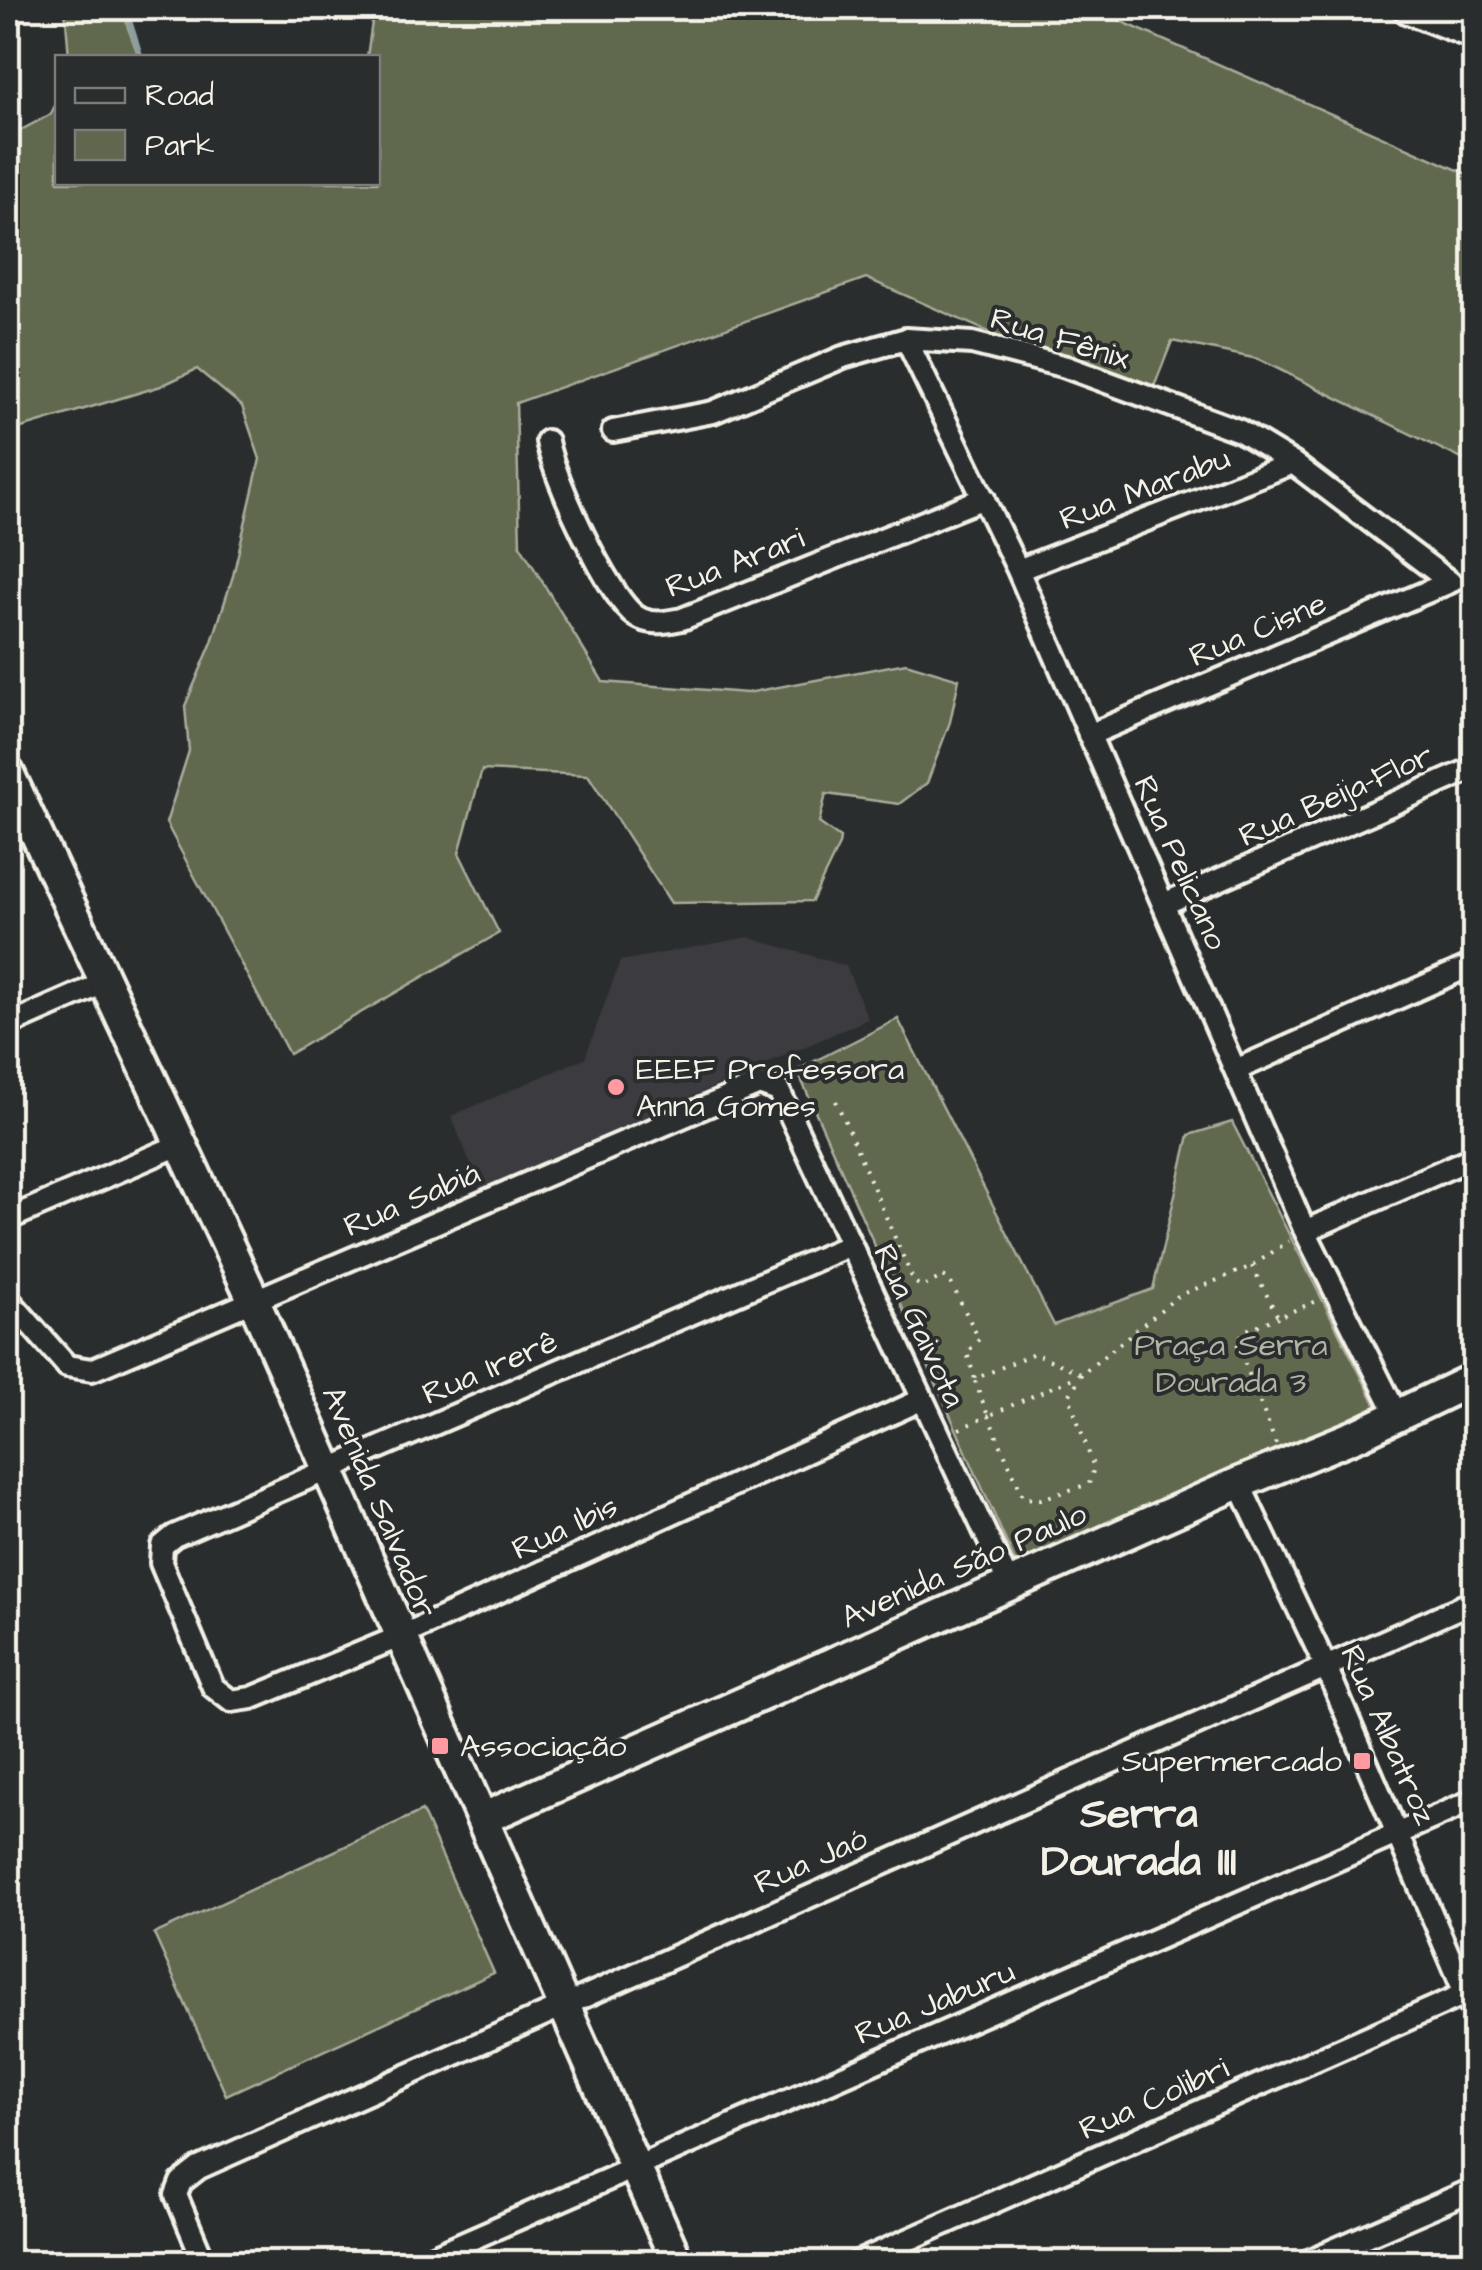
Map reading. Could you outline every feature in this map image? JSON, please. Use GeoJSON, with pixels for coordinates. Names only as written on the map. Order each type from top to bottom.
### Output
{"type":"FeatureCollection","features":[{"type":"Feature","properties":{"kind":"street"},"geometry":{"type":"LineString","coordinates":[[1409,8],[1443,14],[1474,33]]}},
{"type":"Feature","properties":{"kind":"street","name":"Rua Fênix"},"geometry":{"type":"LineString","coordinates":[[613,430],[713,412],[843,357],[906,339],[972,342],[1066,367],[1240,431],[1293,463],[1450,582]]}},
{"type":"Feature","properties":{"kind":"street","name":"Rua Pelicano"},"geometry":{"type":"LineString","coordinates":[[906,339],[1018,570],[1334,1294],[1396,1414]]}},
{"type":"Feature","properties":{"kind":"street","name":"Rua Arari"},"geometry":{"type":"LineString","coordinates":[[548,441],[567,500],[609,579],[626,608],[650,622],[682,618],[984,498]]}},
{"type":"Feature","properties":{"kind":"street","name":"Rua Marabu"},"geometry":{"type":"LineString","coordinates":[[1018,570],[1293,463]]}},
{"type":"Feature","properties":{"kind":"street","name":"Rua Cisne"},"geometry":{"type":"LineString","coordinates":[[1090,735],[1450,582]]}},
{"type":"Feature","properties":{"kind":"street","name":"Rua Beija-Flor"},"geometry":{"type":"LineString","coordinates":[[1166,903],[1474,768]]}},
{"type":"Feature","properties":{"kind":"street","name":"Avenida Salvador"},"geometry":{"type":"LineString","coordinates":[[8,773],[18,826],[106,982],[254,1301],[677,2262]]}},
{"type":"Feature","properties":{"kind":"street"},"geometry":{"type":"LineString","coordinates":[[1238,1070],[1474,964]]}},
{"type":"Feature","properties":{"kind":"street"},"geometry":{"type":"LineString","coordinates":[[8,1025],[106,982]]}},
{"type":"Feature","properties":{"kind":"street","name":"Rua Sabiá"},"geometry":{"type":"LineString","coordinates":[[8,1299],[67,1366],[92,1370],[759,1084],[779,1091]]}},
{"type":"Feature","properties":{"kind":"street","name":"Rua Gaivota"},"geometry":{"type":"LineString","coordinates":[[779,1091],[848,1246],[1009,1584]]}},
{"type":"Feature","properties":{"kind":"street"},"geometry":{"type":"LineString","coordinates":[[8,1219],[179,1145]]}},
{"type":"Feature","properties":{"kind":"street"},"geometry":{"type":"LineString","coordinates":[[1305,1230],[1474,1157]]}},
{"type":"Feature","properties":{"kind":"street","name":"Rua Irerê"},"geometry":{"type":"LineString","coordinates":[[232,1701],[213,1688],[160,1562],[160,1551],[169,1540],[848,1246]]}},
{"type":"Feature","properties":{"kind":"street","name":"Avenida São Paulo"},"geometry":{"type":"LineString","coordinates":[[482,1818],[1239,1483],[1357,1436],[1474,1379]]}},
{"type":"Feature","properties":{"kind":"street","name":"Rua Ibis"},"geometry":{"type":"LineString","coordinates":[[232,1701],[252,1698],[399,1637],[921,1400]]}},
{"type":"Feature","properties":{"kind":"street","name":"Rua Albatroz"},"geometry":{"type":"LineString","coordinates":[[1239,1483],[1326,1667],[1471,2000]]}},
{"type":"Feature","properties":{"kind":"street","name":"Rua Jaó"},"geometry":{"type":"LineString","coordinates":[[204,2262],[178,2204],[178,2186],[188,2175],[220,2158],[1474,1600]]}},
{"type":"Feature","properties":{"kind":"street","name":"Rua Jaburu"},"geometry":{"type":"LineString","coordinates":[[418,2262],[636,2164],[1400,1836],[1474,1800]]}},
{"type":"Feature","properties":{"kind":"street","name":"Rua Colibri"},"geometry":{"type":"LineString","coordinates":[[858,2262],[1471,2000]]}},
{"type":"Feature","properties":{"kind":"street"},"geometry":{"type":"LineString","coordinates":[[1306,2262],[1474,2188]]}},
{"type":"Feature","properties":{"kind":"lane"},"geometry":{"type":"LineString","coordinates":[[1450,582],[1474,583]]}},
{"type":"Feature","properties":{"kind":"path"},"geometry":{"type":"LineString","coordinates":[[836,1101],[914,1282],[924,1287],[944,1276],[949,1279],[979,1340],[967,1354],[974,1380],[1024,1498],[1042,1499],[1088,1484],[1094,1468],[1068,1396],[1082,1374]]}},
{"type":"Feature","properties":{"kind":"path"},"geometry":{"type":"LineString","coordinates":[[939,1438],[1082,1374],[1178,1296],[1252,1266],[1305,1230]]}},
{"type":"Feature","properties":{"kind":"path"},"geometry":{"type":"LineString","coordinates":[[1252,1266],[1278,1317]]}},
{"type":"Feature","properties":{"kind":"path"},"geometry":{"type":"LineString","coordinates":[[1284,1464],[1237,1342],[1244,1331],[1334,1294]]}},
{"type":"Feature","properties":{"kind":"path"},"geometry":{"type":"LineString","coordinates":[[974,1380],[1034,1354],[1082,1374]]}},
{"type":"Feature","properties":{"kind":"shaded area","name":"EEEF Professora Anna Gomes"},"geometry":{"type":"Polygon","coordinates":[[[748,937],[846,966],[868,1019],[481,1189],[451,1116],[585,1058],[620,961],[748,937]]]}},
{"type":"Feature","properties":{"kind":"green space"},"geometry":{"type":"Polygon","coordinates":[[[65,8],[126,8],[127,25],[138,55],[69,55],[65,8]]]}},
{"type":"Feature","properties":{"kind":"green space"},"geometry":{"type":"Polygon","coordinates":[[[374,8],[1091,8],[1474,177],[1474,465],[1258,359],[1172,341],[1148,402],[866,278],[516,403],[520,545],[603,682],[747,693],[906,663],[959,679],[950,722],[927,783],[899,804],[826,794],[819,823],[840,838],[812,901],[671,903],[588,775],[482,770],[459,853],[499,933],[289,1054],[166,823],[189,751],[185,706],[212,642],[233,576],[260,459],[242,406],[197,369],[161,386],[8,432],[8,137],[51,114],[55,105],[55,185],[380,185],[380,55],[367,55],[374,8]]]}},
{"type":"Feature","properties":{"kind":"green space","name":"Praça Serra Dourada 3"},"geometry":{"type":"Polygon","coordinates":[[[898,1019],[1054,1325],[1153,1289],[1189,1135],[1232,1122],[1383,1419],[1016,1564],[797,1070],[898,1019]]]}},
{"type":"Feature","properties":{"kind":"green space"},"geometry":{"type":"Polygon","coordinates":[[[422,1811],[494,1973],[226,2095],[154,1934],[422,1811]]]}},
{"type":"Feature","properties":{"kind":"waterway"},"geometry":{"type":"LineString","coordinates":[[125,8],[140,55]]}},
{"type":"Feature","properties":{"kind":"place","name":"EEEF Professora Anna Gomes"},"geometry":{"type":"Point","coordinates":[616,1087]}},
{"type":"Feature","properties":{"kind":"place","name":"Associação"},"geometry":{"type":"Point","coordinates":[440,1746]}},
{"type":"Feature","properties":{"kind":"place","name":"Supermercado"},"geometry":{"type":"Point","coordinates":[1362,1761]}},
{"type":"Feature","properties":{"kind":"district","name":"Serra Dourada III"},"geometry":{"type":"Point","coordinates":[1139,1839]}}]}
